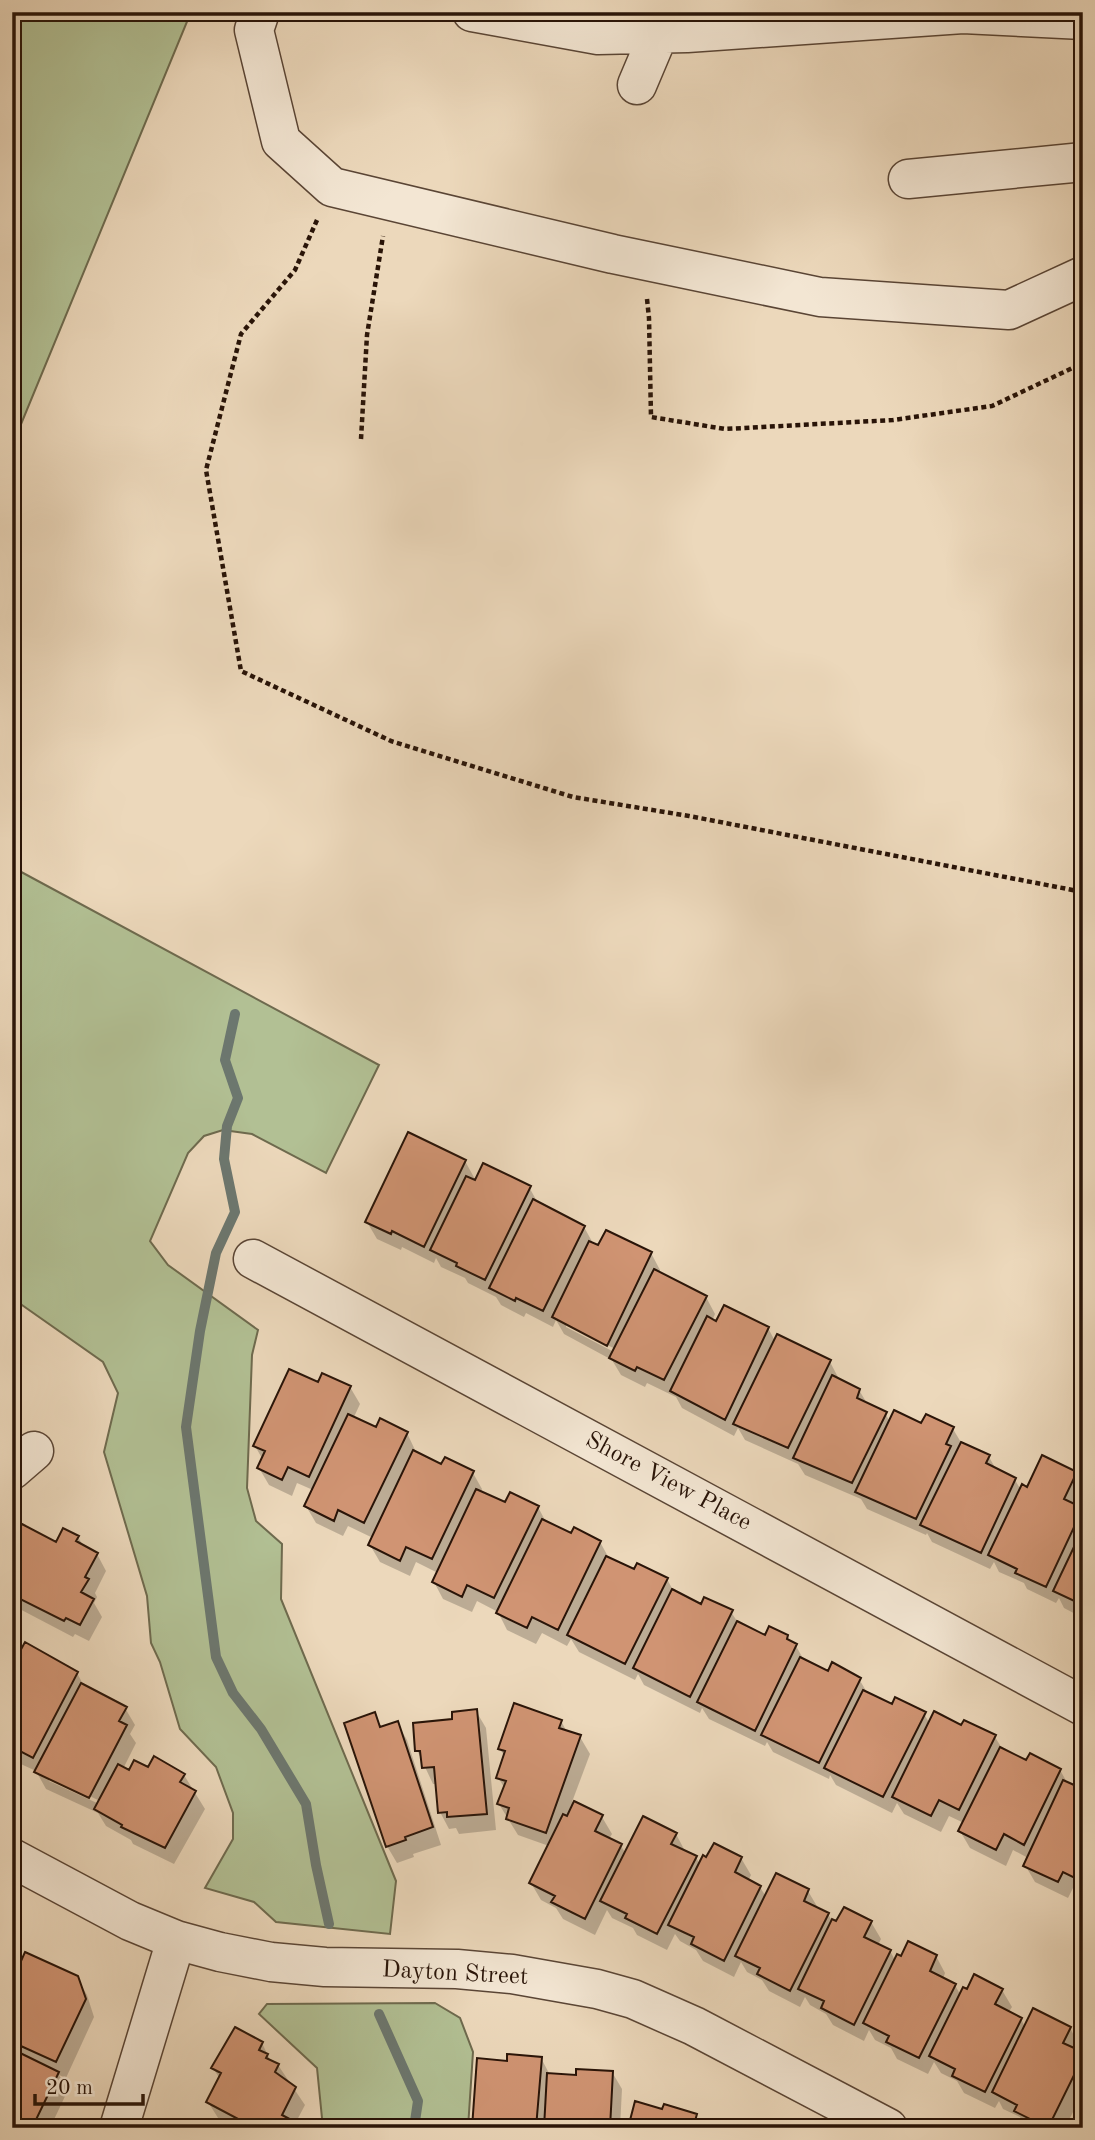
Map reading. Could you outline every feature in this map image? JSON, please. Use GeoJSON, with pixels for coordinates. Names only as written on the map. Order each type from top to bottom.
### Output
{"type":"FeatureCollection","features":[{"type":"Feature","properties":{"kind":"street"},"geometry":{"type":"LineString","coordinates":[[260,12],[254,30],[281,141],[332,187],[820,297],[1009,310],[1083,276]]}},
{"type":"Feature","properties":{"kind":"street"},"geometry":{"type":"LineString","coordinates":[[472,12],[598,35],[769,29],[963,14],[1083,20]]}},
{"type":"Feature","properties":{"kind":"street"},"geometry":{"type":"LineString","coordinates":[[637,85],[659,33]]}},
{"type":"Feature","properties":{"kind":"street"},"geometry":{"type":"LineString","coordinates":[[908,180],[1083,162]]}},
{"type":"Feature","properties":{"kind":"street","name":"Shore View Place"},"geometry":{"type":"LineString","coordinates":[[253,1259],[1083,1706]]}},
{"type":"Feature","properties":{"kind":"street","name":"Dayton Street"},"geometry":{"type":"LineString","coordinates":[[12,1858],[131,1921],[176,1940],[245,1957],[353,1969],[457,1969],[512,1974],[597,1989],[633,2000],[694,2026],[888,2128]]}},
{"type":"Feature","properties":{"kind":"street"},"geometry":{"type":"LineString","coordinates":[[119,2128],[176,1940]]}},
{"type":"Feature","properties":{"kind":"path"},"geometry":{"type":"LineString","coordinates":[[332,187],[295,270],[241,334],[206,470],[241,671],[390,741],[573,797],[689,816],[1083,892]]}},
{"type":"Feature","properties":{"kind":"path"},"geometry":{"type":"LineString","coordinates":[[361,439],[367,335],[389,201]]}},
{"type":"Feature","properties":{"kind":"path"},"geometry":{"type":"LineString","coordinates":[[642,259],[649,318],[651,418],[725,429],[893,421],[992,406],[1083,363]]}},
{"type":"Feature","properties":{"kind":"green space"},"geometry":{"type":"Polygon","coordinates":[[[12,12],[191,12],[12,446],[12,12]]]}},
{"type":"Feature","properties":{"kind":"green space"},"geometry":{"type":"Polygon","coordinates":[[[12,867],[379,1065],[326,1173],[252,1134],[223,1130],[204,1136],[188,1153],[150,1241],[168,1265],[258,1330],[252,1355],[247,1488],[256,1521],[282,1544],[281,1599],[396,1881],[390,1934],[276,1922],[254,1902],[205,1888],[233,1839],[233,1813],[216,1767],[180,1729],[160,1662],[151,1643],[147,1596],[104,1452],[118,1393],[103,1362],[12,1298],[12,867]]]}},
{"type":"Feature","properties":{"kind":"green space"},"geometry":{"type":"Polygon","coordinates":[[[435,2003],[460,2018],[473,2052],[468,2128],[323,2128],[317,2068],[259,2014],[267,2004],[435,2003]]]}},
{"type":"Feature","properties":{"kind":"building"},"geometry":{"type":"Polygon","coordinates":[[[408,1132],[466,1160],[424,1247],[392,1231],[391,1234],[365,1222],[408,1132]]]}},
{"type":"Feature","properties":{"kind":"building"},"geometry":{"type":"Polygon","coordinates":[[[483,1163],[531,1186],[485,1280],[430,1250],[466,1176],[475,1180],[483,1163]]]}},
{"type":"Feature","properties":{"kind":"building"},"geometry":{"type":"Polygon","coordinates":[[[533,1199],[585,1226],[543,1311],[489,1288],[533,1199]]]}},
{"type":"Feature","properties":{"kind":"building"},"geometry":{"type":"Polygon","coordinates":[[[606,1230],[652,1252],[607,1346],[552,1317],[589,1241],[598,1245],[606,1230]]]}},
{"type":"Feature","properties":{"kind":"building"},"geometry":{"type":"Polygon","coordinates":[[[654,1269],[707,1296],[664,1380],[637,1367],[635,1371],[609,1358],[654,1269]]]}},
{"type":"Feature","properties":{"kind":"building"},"geometry":{"type":"Polygon","coordinates":[[[724,1305],[769,1327],[725,1420],[670,1391],[707,1316],[716,1321],[724,1305]]]}},
{"type":"Feature","properties":{"kind":"building"},"geometry":{"type":"Polygon","coordinates":[[[777,1334],[831,1360],[788,1448],[733,1424],[777,1334]]]}},
{"type":"Feature","properties":{"kind":"building"},"geometry":{"type":"Polygon","coordinates":[[[289,1369],[318,1382],[322,1373],[351,1386],[309,1477],[288,1467],[282,1480],[257,1468],[265,1451],[253,1446],[289,1369]]]}},
{"type":"Feature","properties":{"kind":"building"},"geometry":{"type":"Polygon","coordinates":[[[832,1375],[860,1389],[857,1398],[887,1412],[852,1483],[793,1458],[832,1375]]]}},
{"type":"Feature","properties":{"kind":"building"},"geometry":{"type":"Polygon","coordinates":[[[894,1410],[921,1423],[926,1414],[954,1427],[946,1444],[951,1446],[916,1519],[855,1492],[894,1410]]]}},
{"type":"Feature","properties":{"kind":"building"},"geometry":{"type":"Polygon","coordinates":[[[348,1414],[376,1427],[380,1418],[408,1432],[364,1523],[338,1510],[334,1521],[304,1506],[348,1414]]]}},
{"type":"Feature","properties":{"kind":"building"},"geometry":{"type":"Polygon","coordinates":[[[961,1442],[990,1455],[986,1463],[1016,1478],[981,1553],[920,1525],[961,1442]]]}},
{"type":"Feature","properties":{"kind":"building"},"geometry":{"type":"Polygon","coordinates":[[[413,1450],[441,1464],[445,1457],[474,1471],[432,1559],[406,1547],[400,1561],[368,1545],[413,1450]]]}},
{"type":"Feature","properties":{"kind":"building"},"geometry":{"type":"Polygon","coordinates":[[[1042,1455],[1077,1472],[1064,1499],[1083,1508],[1046,1587],[1015,1573],[1017,1569],[988,1555],[1022,1484],[1027,1487],[1042,1455]]]}},
{"type":"Feature","properties":{"kind":"building"},"geometry":{"type":"Polygon","coordinates":[[[476,1489],[505,1502],[510,1492],[539,1506],[494,1598],[467,1585],[462,1597],[432,1582],[476,1489]]]}},
{"type":"Feature","properties":{"kind":"building"},"geometry":{"type":"Polygon","coordinates":[[[542,1519],[571,1533],[574,1527],[601,1541],[558,1630],[532,1617],[527,1628],[496,1613],[542,1519]]]}},
{"type":"Feature","properties":{"kind":"building"},"geometry":{"type":"Polygon","coordinates":[[[22,1524],[56,1542],[63,1528],[79,1536],[76,1541],[98,1553],[85,1577],[89,1579],[81,1592],[94,1599],[80,1625],[66,1618],[64,1621],[12,1595],[12,1542],[22,1524]]]}},
{"type":"Feature","properties":{"kind":"building"},"geometry":{"type":"Polygon","coordinates":[[[1083,1528],[1083,1609],[1081,1604],[1053,1591],[1083,1528]]]}},
{"type":"Feature","properties":{"kind":"building"},"geometry":{"type":"Polygon","coordinates":[[[606,1556],[634,1569],[637,1563],[668,1578],[625,1664],[567,1635],[606,1556]]]}},
{"type":"Feature","properties":{"kind":"building"},"geometry":{"type":"Polygon","coordinates":[[[672,1589],[701,1604],[704,1597],[733,1610],[690,1697],[633,1668],[672,1589]]]}},
{"type":"Feature","properties":{"kind":"building"},"geometry":{"type":"Polygon","coordinates":[[[737,1621],[765,1635],[769,1626],[788,1635],[787,1639],[797,1644],[755,1731],[697,1702],[737,1621]]]}},
{"type":"Feature","properties":{"kind":"building"},"geometry":{"type":"Polygon","coordinates":[[[25,1642],[78,1672],[33,1758],[12,1747],[12,1666],[25,1642]]]}},
{"type":"Feature","properties":{"kind":"building"},"geometry":{"type":"Polygon","coordinates":[[[800,1657],[828,1671],[832,1662],[861,1678],[819,1763],[761,1735],[800,1657]]]}},
{"type":"Feature","properties":{"kind":"building"},"geometry":{"type":"Polygon","coordinates":[[[81,1683],[127,1707],[119,1721],[127,1725],[89,1798],[34,1772],[81,1683]]]}},
{"type":"Feature","properties":{"kind":"building"},"geometry":{"type":"Polygon","coordinates":[[[863,1690],[892,1704],[895,1697],[926,1712],[883,1797],[824,1768],[863,1690]]]}},
{"type":"Feature","properties":{"kind":"building"},"geometry":{"type":"Polygon","coordinates":[[[514,1703],[562,1720],[559,1728],[581,1735],[546,1833],[506,1819],[509,1808],[497,1804],[506,1781],[496,1778],[505,1751],[498,1749],[514,1703]]]}},
{"type":"Feature","properties":{"kind":"building"},"geometry":{"type":"Polygon","coordinates":[[[477,1709],[487,1814],[447,1817],[447,1812],[438,1813],[434,1767],[422,1768],[420,1751],[415,1751],[413,1723],[452,1719],[452,1712],[477,1709]]]}},
{"type":"Feature","properties":{"kind":"building"},"geometry":{"type":"Polygon","coordinates":[[[934,1711],[961,1725],[964,1720],[996,1735],[959,1810],[939,1800],[931,1816],[892,1797],[934,1711]]]}},
{"type":"Feature","properties":{"kind":"building"},"geometry":{"type":"Polygon","coordinates":[[[375,1712],[380,1727],[398,1721],[433,1827],[386,1847],[344,1723],[375,1712]]]}},
{"type":"Feature","properties":{"kind":"building"},"geometry":{"type":"Polygon","coordinates":[[[1000,1747],[1026,1760],[1030,1753],[1061,1769],[1024,1845],[1004,1834],[996,1850],[958,1831],[1000,1747]]]}},
{"type":"Feature","properties":{"kind":"building"},"geometry":{"type":"Polygon","coordinates":[[[154,1756],[185,1774],[180,1782],[196,1791],[165,1848],[121,1827],[122,1825],[94,1809],[118,1764],[129,1770],[134,1760],[148,1767],[154,1756]]]}},
{"type":"Feature","properties":{"kind":"building"},"geometry":{"type":"Polygon","coordinates":[[[1063,1780],[1083,1789],[1083,1882],[1063,1872],[1058,1882],[1023,1866],[1063,1780]]]}},
{"type":"Feature","properties":{"kind":"building"},"geometry":{"type":"Polygon","coordinates":[[[574,1801],[603,1815],[595,1831],[622,1844],[585,1919],[551,1902],[555,1896],[529,1883],[563,1814],[567,1816],[574,1801]]]}},
{"type":"Feature","properties":{"kind":"building"},"geometry":{"type":"Polygon","coordinates":[[[643,1816],[677,1833],[671,1844],[697,1856],[657,1934],[625,1918],[627,1914],[600,1901],[643,1816]]]}},
{"type":"Feature","properties":{"kind":"building"},"geometry":{"type":"Polygon","coordinates":[[[714,1843],[742,1857],[735,1872],[761,1886],[724,1961],[691,1944],[694,1937],[668,1925],[703,1855],[706,1857],[714,1843]]]}},
{"type":"Feature","properties":{"kind":"building"},"geometry":{"type":"Polygon","coordinates":[[[776,1873],[809,1889],[804,1901],[829,1913],[790,1991],[757,1974],[760,1968],[735,1956],[776,1873]]]}},
{"type":"Feature","properties":{"kind":"building"},"geometry":{"type":"Polygon","coordinates":[[[844,1907],[872,1921],[864,1937],[891,1950],[854,2025],[821,2008],[824,2001],[798,1989],[832,1919],[836,1921],[844,1907]]]}},
{"type":"Feature","properties":{"kind":"building"},"geometry":{"type":"Polygon","coordinates":[[[908,1941],[937,1955],[930,1971],[956,1984],[919,2058],[886,2042],[889,2036],[863,2023],[897,1954],[901,1956],[908,1941]]]}},
{"type":"Feature","properties":{"kind":"building"},"geometry":{"type":"Polygon","coordinates":[[[25,1952],[78,1976],[86,1999],[56,2062],[12,2042],[12,1987],[16,1980],[13,1979],[25,1952]]]}},
{"type":"Feature","properties":{"kind":"building"},"geometry":{"type":"Polygon","coordinates":[[[974,1974],[1003,1989],[995,2004],[1022,2018],[985,2092],[952,2076],[955,2069],[929,2056],[963,1987],[967,1989],[974,1974]]]}},
{"type":"Feature","properties":{"kind":"building"},"geometry":{"type":"Polygon","coordinates":[[[1033,2008],[1071,2027],[1063,2043],[1083,2052],[1048,2128],[1014,2111],[1017,2105],[992,2092],[1033,2008]]]}},
{"type":"Feature","properties":{"kind":"building"},"geometry":{"type":"Polygon","coordinates":[[[235,2027],[263,2042],[259,2050],[268,2054],[266,2058],[279,2064],[275,2072],[296,2087],[282,2115],[301,2125],[300,2128],[255,2128],[206,2102],[221,2073],[211,2068],[235,2027]]]}},
{"type":"Feature","properties":{"kind":"building"},"geometry":{"type":"Polygon","coordinates":[[[12,2049],[59,2072],[32,2128],[12,2128],[12,2049]]]}},
{"type":"Feature","properties":{"kind":"building"},"geometry":{"type":"Polygon","coordinates":[[[507,2054],[542,2057],[536,2128],[472,2128],[477,2058],[507,2061],[507,2054]]]}},
{"type":"Feature","properties":{"kind":"building"},"geometry":{"type":"Polygon","coordinates":[[[576,2069],[613,2071],[610,2128],[544,2128],[547,2073],[576,2075],[576,2069]]]}},
{"type":"Feature","properties":{"kind":"building"},"geometry":{"type":"Polygon","coordinates":[[[635,2101],[662,2109],[664,2104],[697,2114],[693,2128],[628,2128],[635,2101]]]}},
{"type":"Feature","properties":{"kind":"building"},"geometry":{"type":"Polygon","coordinates":[[[218,2120],[233,2128],[215,2128],[218,2120]]]}},
{"type":"Feature","properties":{"kind":"waterway"},"geometry":{"type":"LineString","coordinates":[[235,1014],[225,1060],[238,1098],[227,1126],[224,1159],[235,1212],[216,1253],[200,1331],[186,1427],[216,1657],[233,1693],[261,1729],[306,1804],[329,1924]]}},
{"type":"Feature","properties":{"kind":"waterway"},"geometry":{"type":"LineString","coordinates":[[379,2014],[418,2101],[414,2128]]}}]}
